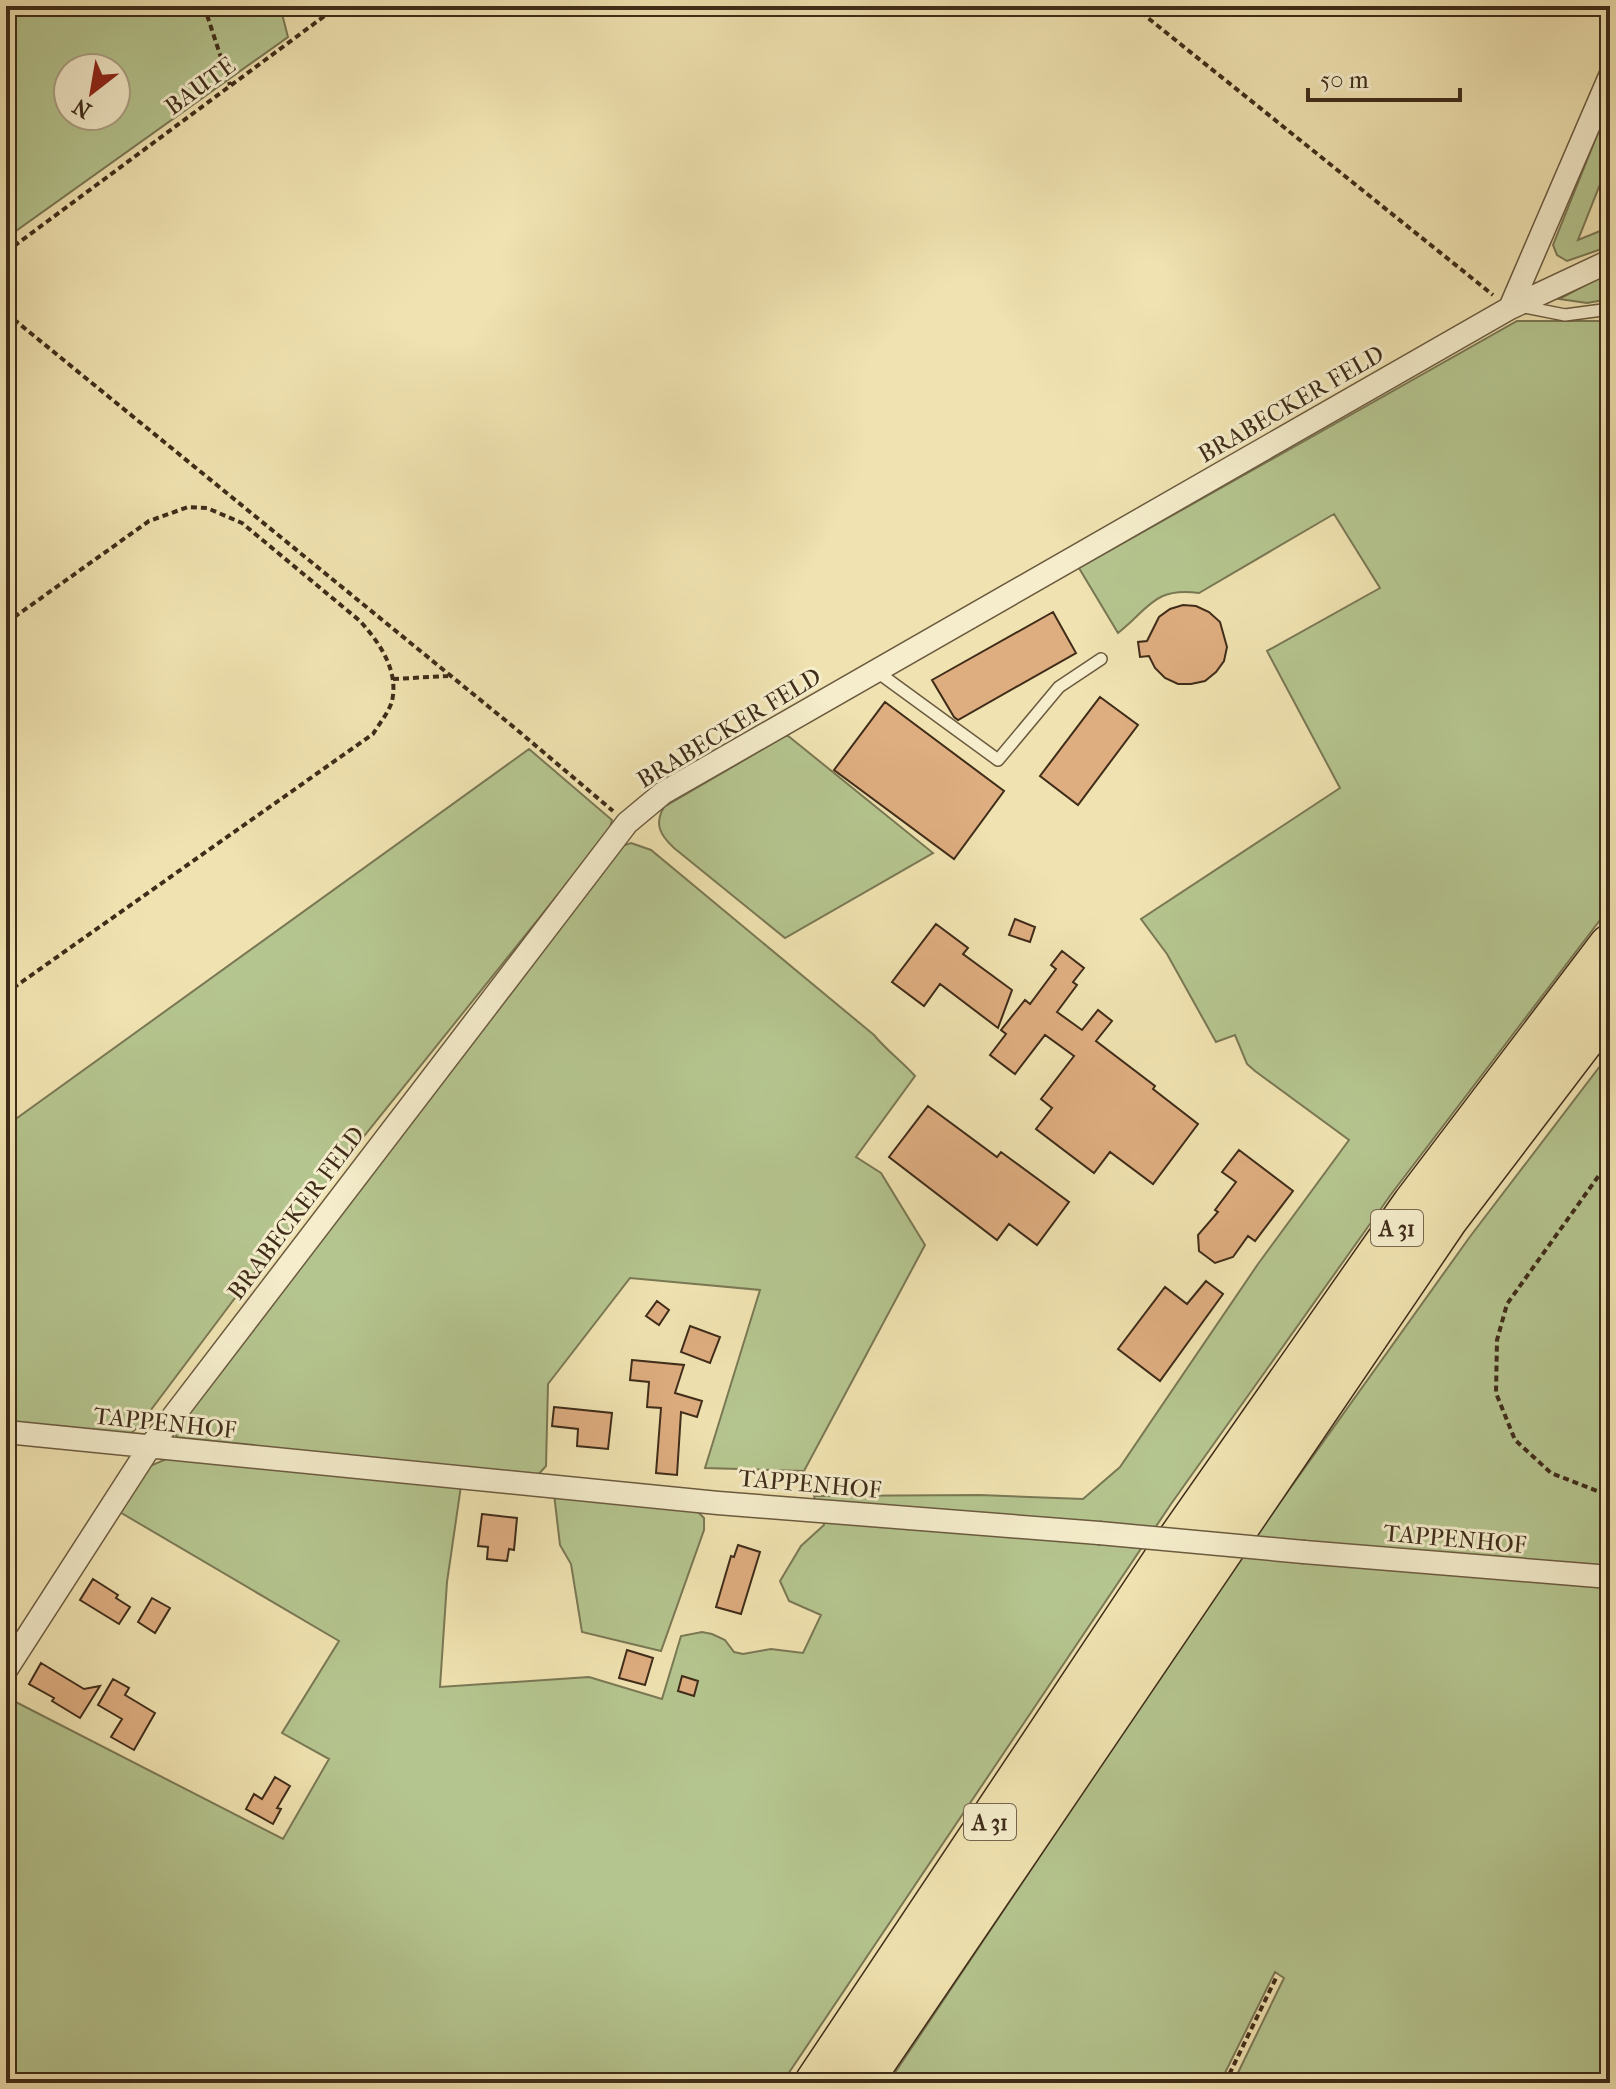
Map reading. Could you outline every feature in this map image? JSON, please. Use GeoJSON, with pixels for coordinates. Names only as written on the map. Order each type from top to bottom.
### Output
{"type":"FeatureCollection","features":[{"type":"Feature","properties":{"kind":"highway","name":"A 31"},"geometry":{"type":"LineString","coordinates":[[816,2083],[1164,1561],[1414,1204],[1610,946]]}},
{"type":"Feature","properties":{"kind":"highway","name":"A 31"},"geometry":{"type":"LineString","coordinates":[[860,2083],[1447,1218],[1610,1004]]}},
{"type":"Feature","properties":{"kind":"street"},"geometry":{"type":"LineString","coordinates":[[1512,307],[1610,76]]}},
{"type":"Feature","properties":{"kind":"street","name":"BRABECKER FELD"},"geometry":{"type":"LineString","coordinates":[[6,1670],[149,1448],[627,823],[663,793],[1512,307],[1610,261]]}},
{"type":"Feature","properties":{"kind":"street","name":"TAPPENHOF"},"geometry":{"type":"LineString","coordinates":[[6,1432],[725,1504],[1610,1577]]}},
{"type":"Feature","properties":{"kind":"lane"},"geometry":{"type":"LineString","coordinates":[[1512,307],[1565,315],[1610,309]]}},
{"type":"Feature","properties":{"kind":"lane"},"geometry":{"type":"LineString","coordinates":[[876,671],[998,760],[1059,687],[1101,659]]}},
{"type":"Feature","properties":{"kind":"path"},"geometry":{"type":"LineString","coordinates":[[204,6],[230,85]]}},
{"type":"Feature","properties":{"kind":"path","name":"BAUTE"},"geometry":{"type":"LineString","coordinates":[[6,252],[338,6]]}},
{"type":"Feature","properties":{"kind":"path"},"geometry":{"type":"LineString","coordinates":[[1133,6],[1512,307]]}},
{"type":"Feature","properties":{"kind":"path"},"geometry":{"type":"LineString","coordinates":[[6,313],[627,823]]}},
{"type":"Feature","properties":{"kind":"path"},"geometry":{"type":"LineString","coordinates":[[6,623],[149,521],[188,507],[207,508],[242,523],[360,621],[375,638],[389,665],[392,679],[392,701],[373,734],[6,993]]}},
{"type":"Feature","properties":{"kind":"path"},"geometry":{"type":"LineString","coordinates":[[392,679],[450,676]]}},
{"type":"Feature","properties":{"kind":"path"},"geometry":{"type":"LineString","coordinates":[[1610,1160],[1507,1304],[1497,1340],[1496,1393],[1515,1440],[1551,1473],[1610,1496]]}},
{"type":"Feature","properties":{"kind":"path"},"geometry":{"type":"LineString","coordinates":[[1225,2083],[1276,1978]]}},
{"type":"Feature","properties":{"kind":"green space"},"geometry":{"type":"Polygon","coordinates":[[[6,6],[280,6],[288,37],[6,238],[6,6]]]}},
{"type":"Feature","properties":{"kind":"green space"},"geometry":{"type":"Polygon","coordinates":[[[1610,103],[1610,159],[1578,240],[1610,227],[1610,246],[1567,261],[1557,255],[1553,245],[1610,103]]]}},
{"type":"Feature","properties":{"kind":"green space"},"geometry":{"type":"Polygon","coordinates":[[[1610,272],[1610,299],[1587,303],[1559,299],[1610,272]]]}},
{"type":"Feature","properties":{"kind":"green space"},"geometry":{"type":"Polygon","coordinates":[[[1517,321],[1610,321],[1610,907],[1392,1193],[1171,1504],[782,2083],[6,2083],[6,1697],[283,1839],[329,1759],[282,1733],[339,1641],[118,1511],[150,1466],[171,1457],[461,1486],[447,1582],[440,1687],[589,1677],[662,1699],[681,1636],[702,1632],[712,1634],[725,1640],[734,1652],[743,1654],[771,1649],[803,1653],[821,1615],[789,1601],[780,1581],[801,1546],[824,1525],[814,1496],[980,1495],[1083,1499],[1120,1467],[1258,1264],[1349,1140],[1247,1064],[1235,1035],[1216,1042],[1167,954],[1141,919],[1340,788],[1267,651],[1380,588],[1334,514],[1199,593],[1171,593],[1161,597],[1118,633],[1079,568],[1517,321]]]}},
{"type":"Feature","properties":{"kind":"green space"},"geometry":{"type":"Polygon","coordinates":[[[787,735],[933,853],[785,938],[674,848],[662,834],[659,819],[664,807],[787,735]]]}},
{"type":"Feature","properties":{"kind":"green space"},"geometry":{"type":"Polygon","coordinates":[[[529,749],[612,820],[609,831],[247,1282],[138,1427],[130,1434],[6,1421],[6,1126],[529,749]]]}},
{"type":"Feature","properties":{"kind":"green space"},"geometry":{"type":"Polygon","coordinates":[[[631,843],[651,850],[874,1035],[915,1076],[856,1157],[881,1173],[925,1245],[804,1471],[705,1468],[760,1290],[630,1278],[548,1384],[546,1466],[537,1476],[181,1443],[174,1432],[622,846],[631,843]]]}},
{"type":"Feature","properties":{"kind":"green space"},"geometry":{"type":"Polygon","coordinates":[[[1610,1053],[1610,2083],[1233,2083],[1284,1978],[1275,1972],[1220,2083],[888,2083],[1228,1575],[1469,1238],[1610,1053]]]}},
{"type":"Feature","properties":{"kind":"green space"},"geometry":{"type":"Polygon","coordinates":[[[554,1494],[694,1508],[704,1518],[704,1530],[661,1651],[582,1632],[571,1564],[560,1545],[554,1494]]]}},
{"type":"Feature","properties":{"kind":"building"},"geometry":{"type":"Polygon","coordinates":[[[1183,605],[1196,606],[1220,622],[1227,647],[1224,661],[1216,672],[1205,681],[1191,684],[1178,684],[1165,678],[1149,656],[1140,657],[1138,642],[1147,641],[1159,617],[1183,605]]]}},
{"type":"Feature","properties":{"kind":"building"},"geometry":{"type":"Polygon","coordinates":[[[1053,612],[1076,653],[958,720],[954,717],[932,680],[1053,612]]]}},
{"type":"Feature","properties":{"kind":"building"},"geometry":{"type":"Polygon","coordinates":[[[1100,697],[1138,725],[1078,805],[1040,776],[1100,697]]]}},
{"type":"Feature","properties":{"kind":"building"},"geometry":{"type":"Polygon","coordinates":[[[885,702],[1004,791],[954,859],[834,770],[885,702]]]}},
{"type":"Feature","properties":{"kind":"building"},"geometry":{"type":"Polygon","coordinates":[[[1015,919],[1035,927],[1030,942],[1009,935],[1015,919]]]}},
{"type":"Feature","properties":{"kind":"building"},"geometry":{"type":"Polygon","coordinates":[[[936,924],[968,948],[963,954],[1012,990],[998,1028],[940,984],[924,1006],[892,982],[936,924]]]}},
{"type":"Feature","properties":{"kind":"building"},"geometry":{"type":"Polygon","coordinates":[[[1062,951],[1084,968],[1073,982],[1077,985],[1057,1012],[1082,1030],[1098,1010],[1112,1021],[1096,1041],[1198,1124],[1153,1184],[1110,1152],[1094,1173],[1036,1129],[1052,1108],[1041,1099],[1074,1056],[1045,1035],[1015,1074],[990,1055],[1006,1034],[1001,1030],[1025,1000],[1030,1004],[1056,969],[1051,965],[1062,951]]]}},
{"type":"Feature","properties":{"kind":"building"},"geometry":{"type":"Polygon","coordinates":[[[928,1106],[997,1157],[1001,1152],[1069,1202],[1037,1245],[1009,1224],[997,1240],[889,1157],[928,1106]]]}},
{"type":"Feature","properties":{"kind":"building"},"geometry":{"type":"Polygon","coordinates":[[[1239,1150],[1293,1191],[1255,1241],[1248,1236],[1233,1257],[1215,1263],[1199,1251],[1198,1235],[1218,1212],[1215,1210],[1236,1182],[1222,1172],[1239,1150]]]}},
{"type":"Feature","properties":{"kind":"building"},"geometry":{"type":"Polygon","coordinates":[[[1206,1281],[1223,1294],[1160,1381],[1118,1349],[1165,1287],[1187,1304],[1206,1281]]]}},
{"type":"Feature","properties":{"kind":"building"},"geometry":{"type":"Polygon","coordinates":[[[657,1301],[669,1310],[659,1325],[646,1316],[657,1301]]]}},
{"type":"Feature","properties":{"kind":"building"},"geometry":{"type":"Polygon","coordinates":[[[690,1326],[720,1337],[710,1363],[681,1352],[690,1326]]]}},
{"type":"Feature","properties":{"kind":"building"},"geometry":{"type":"Polygon","coordinates":[[[632,1360],[684,1365],[675,1393],[702,1401],[697,1417],[681,1412],[677,1475],[656,1473],[661,1408],[647,1407],[649,1382],[630,1380],[632,1360]]]}},
{"type":"Feature","properties":{"kind":"building"},"geometry":{"type":"Polygon","coordinates":[[[554,1407],[612,1413],[608,1449],[577,1446],[578,1429],[552,1426],[554,1407]]]}},
{"type":"Feature","properties":{"kind":"building"},"geometry":{"type":"Polygon","coordinates":[[[482,1514],[517,1518],[514,1550],[509,1549],[507,1561],[487,1559],[488,1547],[478,1546],[482,1514]]]}},
{"type":"Feature","properties":{"kind":"building"},"geometry":{"type":"Polygon","coordinates":[[[738,1545],[760,1552],[741,1614],[716,1607],[731,1556],[734,1557],[738,1545]]]}},
{"type":"Feature","properties":{"kind":"building"},"geometry":{"type":"Polygon","coordinates":[[[93,1579],[130,1607],[119,1624],[80,1600],[93,1579]]]}},
{"type":"Feature","properties":{"kind":"building"},"geometry":{"type":"Polygon","coordinates":[[[152,1598],[170,1608],[155,1633],[138,1622],[152,1598]]]}},
{"type":"Feature","properties":{"kind":"building"},"geometry":{"type":"Polygon","coordinates":[[[627,1650],[653,1658],[645,1685],[619,1678],[627,1650]]]}},
{"type":"Feature","properties":{"kind":"building"},"geometry":{"type":"Polygon","coordinates":[[[41,1663],[84,1689],[100,1686],[80,1718],[29,1684],[41,1663]]]}},
{"type":"Feature","properties":{"kind":"building"},"geometry":{"type":"Polygon","coordinates":[[[682,1676],[698,1681],[694,1696],[678,1691],[682,1676]]]}},
{"type":"Feature","properties":{"kind":"building"},"geometry":{"type":"Polygon","coordinates":[[[113,1679],[129,1688],[125,1695],[155,1713],[134,1750],[111,1737],[122,1719],[98,1705],[113,1679]]]}},
{"type":"Feature","properties":{"kind":"building"},"geometry":{"type":"Polygon","coordinates":[[[275,1777],[290,1786],[277,1808],[281,1809],[273,1824],[246,1809],[254,1794],[262,1799],[275,1777]]]}}]}
